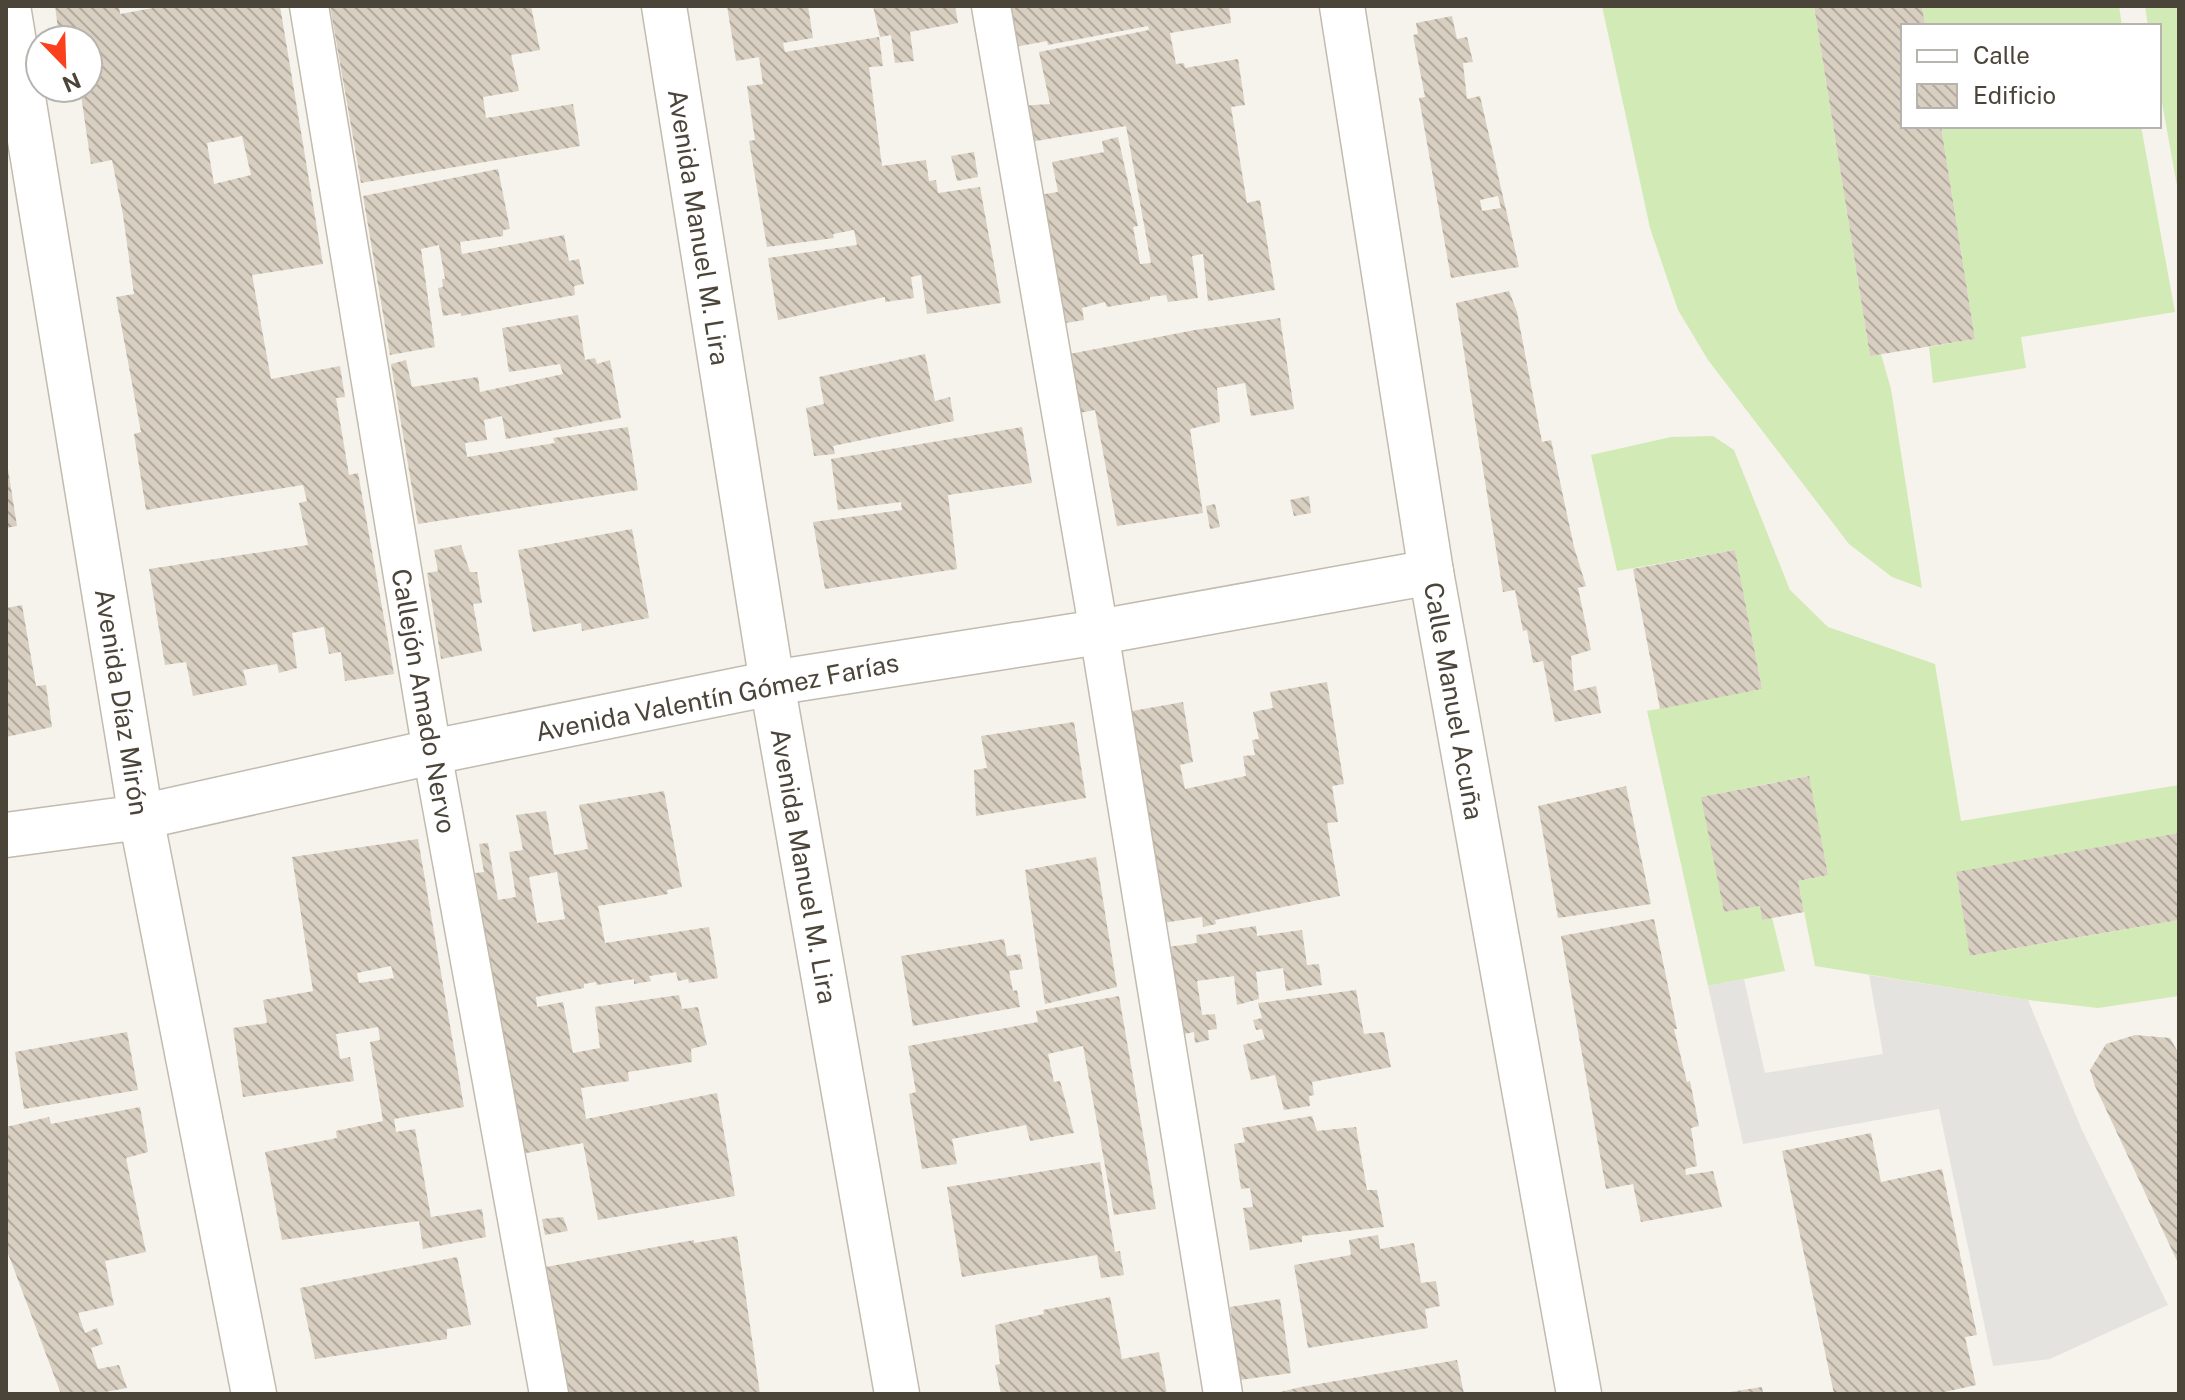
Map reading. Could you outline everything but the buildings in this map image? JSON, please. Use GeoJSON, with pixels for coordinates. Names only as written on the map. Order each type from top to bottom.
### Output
{"type":"FeatureCollection","features":[{"type":"Feature","properties":{"kind":"street","name":"Avenida Díaz Mirón"},"geometry":{"type":"LineString","coordinates":[[8,6],[141,817],[254,1394]]}},
{"type":"Feature","properties":{"kind":"street","name":"Avenida Manuel M. Lira"},"geometry":{"type":"LineString","coordinates":[[664,6],[772,683],[897,1394]]}},
{"type":"Feature","properties":{"kind":"street","name":"Calle Manuel Acuña"},"geometry":{"type":"LineString","coordinates":[[1342,6],[1431,572],[1579,1394]]}},
{"type":"Feature","properties":{"kind":"street","name":"Avenida Valentín Gómez Farías"},"geometry":{"type":"LineString","coordinates":[[6,835],[141,817],[432,752],[772,683],[1099,632],[1431,572]]}},
{"type":"Feature","properties":{"kind":"lane","name":"Callejón Amado Nervo"},"geometry":{"type":"LineString","coordinates":[[309,6],[432,752],[549,1394]]}},
{"type":"Feature","properties":{"kind":"lane"},"geometry":{"type":"LineString","coordinates":[[991,6],[1099,632],[1223,1394]]}},
{"type":"Feature","properties":{"kind":"green space"},"geometry":{"type":"Polygon","coordinates":[[[1602,6],[1814,6],[1870,356],[1881,354],[1891,389],[1922,588],[1892,577],[1849,544],[1708,360],[1678,310],[1650,228],[1602,6]]]}},
{"type":"Feature","properties":{"kind":"green space"},"geometry":{"type":"Polygon","coordinates":[[[1922,6],[2119,6],[2122,24],[1925,24],[1922,6]]]}},
{"type":"Feature","properties":{"kind":"green space"},"geometry":{"type":"Polygon","coordinates":[[[2145,6],[2179,6],[2179,197],[2161,97],[2161,24],[2148,24],[2145,6]]]}},
{"type":"Feature","properties":{"kind":"green space"},"geometry":{"type":"Polygon","coordinates":[[[1941,128],[2141,128],[2175,312],[2021,337],[2026,368],[1933,383],[1929,347],[1975,339],[1941,128]]]}},
{"type":"Feature","properties":{"kind":"green space"},"geometry":{"type":"Polygon","coordinates":[[[1713,436],[1734,450],[1790,590],[1828,627],[1935,664],[1961,821],[2179,785],[2179,833],[1956,873],[1971,956],[2179,920],[2179,996],[2098,1008],[1815,966],[1798,881],[1828,875],[1808,776],[1702,797],[1724,912],[1760,906],[1762,920],[1772,917],[1785,971],[1708,986],[1647,711],[1762,689],[1735,550],[1617,571],[1591,455],[1671,437],[1713,436]]]}},
{"type":"Feature","properties":{"kind":"shaded area"},"geometry":{"type":"Polygon","coordinates":[[[1869,975],[2028,1000],[2082,1130],[2168,1305],[2050,1359],[1993,1366],[1939,1109],[1743,1144],[1708,986],[1744,979],[1765,1073],[1883,1054],[1869,975]]]}}]}
